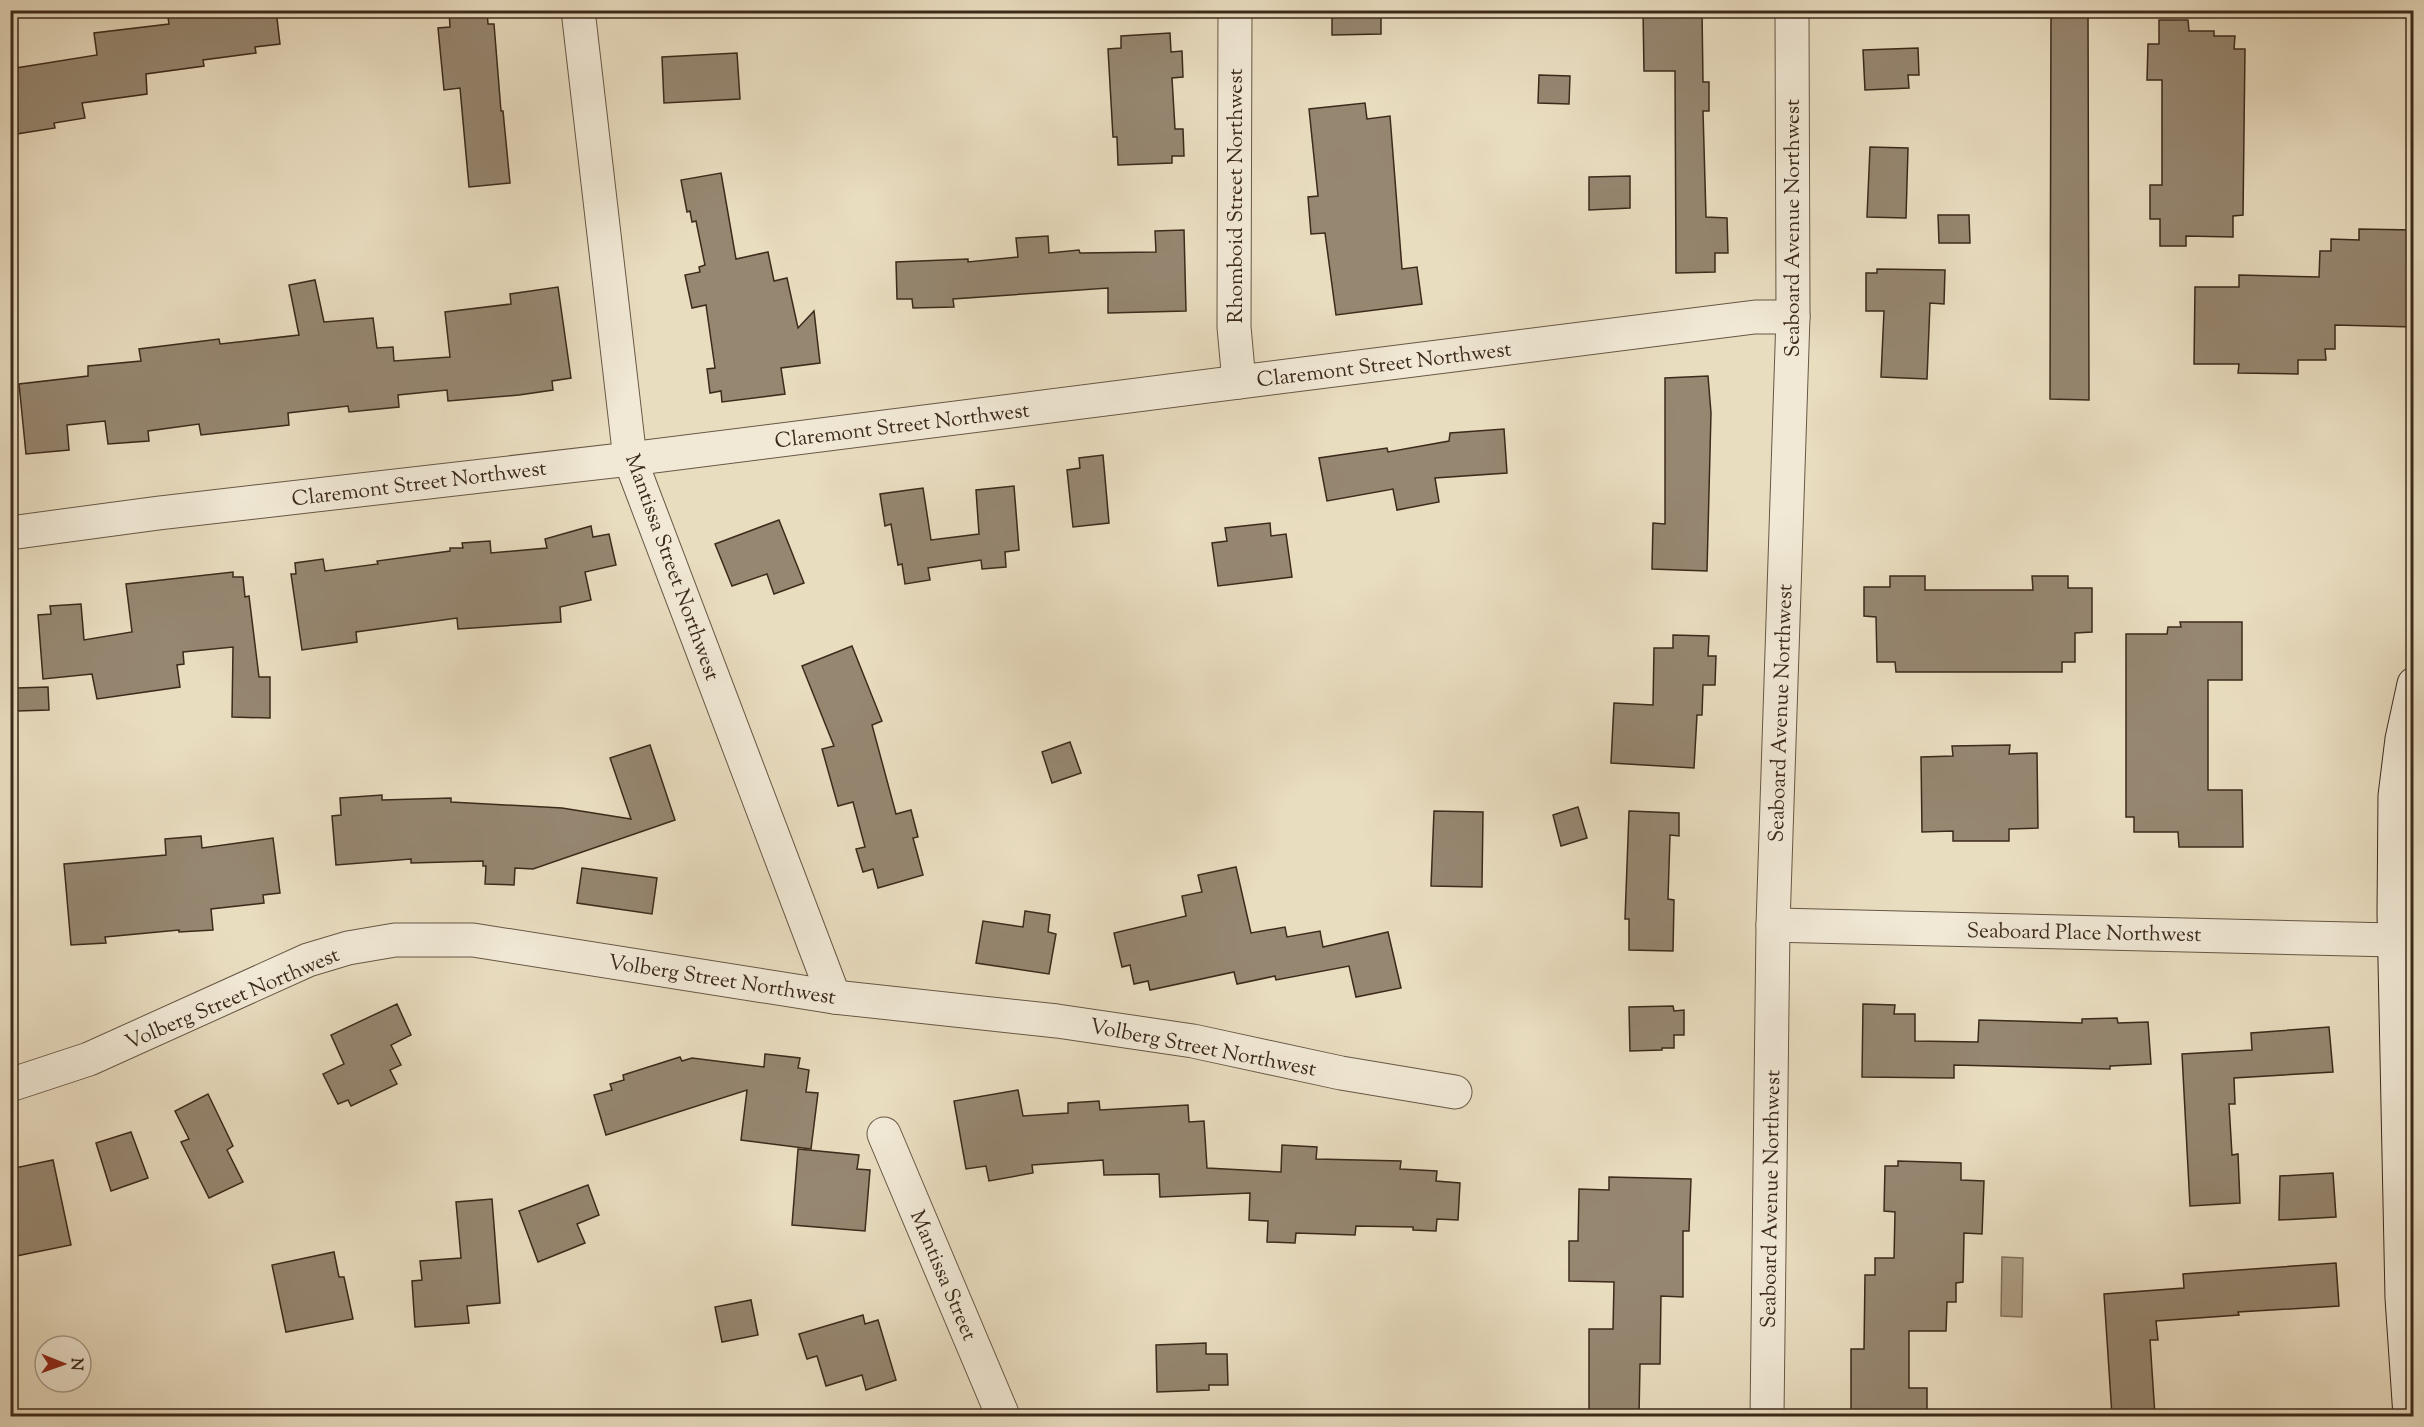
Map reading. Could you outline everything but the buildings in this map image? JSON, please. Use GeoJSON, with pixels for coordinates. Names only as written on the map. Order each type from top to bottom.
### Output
{"type":"FeatureCollection","features":[{"type":"Feature","properties":{"kind":"street","name":"Mantissa Street Northwest"},"geometry":{"type":"LineString","coordinates":[[578,10],[630,459],[834,997]]}},
{"type":"Feature","properties":{"kind":"street","name":"Rhomboid Street Northwest"},"geometry":{"type":"LineString","coordinates":[[1235,10],[1234,327],[1239,382]]}},
{"type":"Feature","properties":{"kind":"street","name":"Seaboard Avenue Northwest"},"geometry":{"type":"LineString","coordinates":[[1767,1416],[1773,925],[1793,317],[1792,10]]}},
{"type":"Feature","properties":{"kind":"street","name":"Claremont Street Northwest"},"geometry":{"type":"LineString","coordinates":[[10,533],[159,513],[630,459],[1755,317],[1793,317]]}},
{"type":"Feature","properties":{"kind":"street"},"geometry":{"type":"LineString","coordinates":[[2410,1416],[2402,1298],[2394,940],[2395,796],[2402,739],[2414,684]]}},
{"type":"Feature","properties":{"kind":"street","name":"Seaboard Place Northwest"},"geometry":{"type":"LineString","coordinates":[[1773,925],[2394,940]]}},
{"type":"Feature","properties":{"kind":"street","name":"Volberg Street Northwest"},"geometry":{"type":"LineString","coordinates":[[10,1085],[89,1059],[308,960],[348,948],[395,940],[473,940],[834,997],[1057,1021],[1182,1039],[1341,1073],[1455,1092]]}},
{"type":"Feature","properties":{"kind":"street","name":"Mantissa Street"},"geometry":{"type":"LineString","coordinates":[[884,1134],[1003,1416]]}},
{"type":"Feature","properties":{"kind":"shaded area"},"geometry":{"type":"Polygon","coordinates":[[[2002,1257],[2023,1258],[2022,1317],[2001,1316],[2002,1257]]]}}]}
